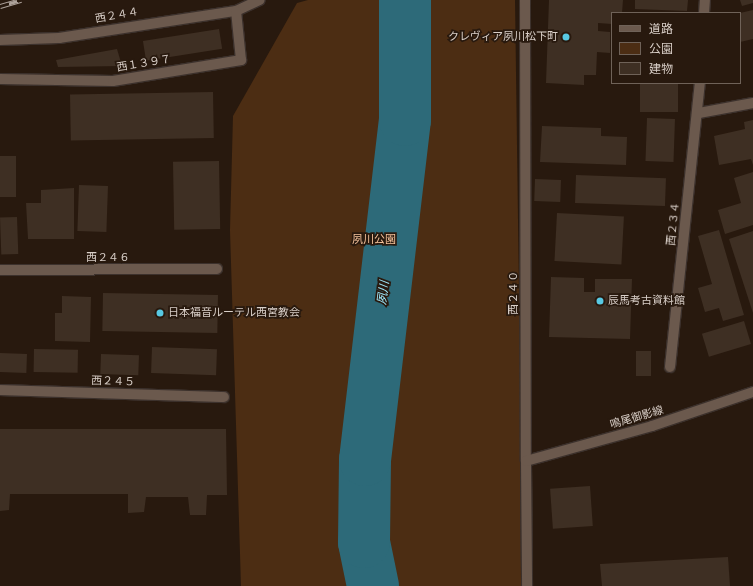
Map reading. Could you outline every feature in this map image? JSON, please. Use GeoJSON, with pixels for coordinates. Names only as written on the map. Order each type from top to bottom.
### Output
{"type":"FeatureCollection","features":[{"type":"Feature","properties":{"kind":"street","name":"西２４４"},"geometry":{"type":"LineString","coordinates":[[0,40],[59,38],[236,11],[260,0]]}},
{"type":"Feature","properties":{"kind":"street","name":"西２４０"},"geometry":{"type":"LineString","coordinates":[[525,0],[527,586]]}},
{"type":"Feature","properties":{"kind":"street"},"geometry":{"type":"LineString","coordinates":[[704,12],[705,0]]}},
{"type":"Feature","properties":{"kind":"street","name":"西１３９７"},"geometry":{"type":"LineString","coordinates":[[0,79],[114,82],[241,60],[236,11]]}},
{"type":"Feature","properties":{"kind":"street","name":"西２３４"},"geometry":{"type":"LineString","coordinates":[[670,368],[700,84]]}},
{"type":"Feature","properties":{"kind":"street"},"geometry":{"type":"LineString","coordinates":[[698,113],[753,103]]}},
{"type":"Feature","properties":{"kind":"street","name":"西２４６"},"geometry":{"type":"LineString","coordinates":[[0,270],[217,269]]}},
{"type":"Feature","properties":{"kind":"street","name":"西２４５"},"geometry":{"type":"LineString","coordinates":[[0,390],[224,397]]}},
{"type":"Feature","properties":{"kind":"street","name":"鳴尾御影線"},"geometry":{"type":"LineString","coordinates":[[526,461],[652,426],[753,392]]}},
{"type":"Feature","properties":{"kind":"green space","name":"夙川公園"},"geometry":{"type":"Polygon","coordinates":[[[308,0],[515,0],[523,586],[241,586],[230,230],[233,116],[297,3],[308,0]]]}},
{"type":"Feature","properties":{"kind":"building","name":"クレヴィア夙川松下町"},"geometry":{"type":"Polygon","coordinates":[[[549,0],[623,0],[622,12],[611,12],[611,24],[598,23],[598,31],[610,32],[610,53],[597,52],[596,75],[584,75],[584,85],[546,83],[549,0]]]}},
{"type":"Feature","properties":{"kind":"building"},"geometry":{"type":"Polygon","coordinates":[[[635,0],[688,0],[687,11],[635,9],[635,0]]]}},
{"type":"Feature","properties":{"kind":"building"},"geometry":{"type":"Polygon","coordinates":[[[740,0],[753,0],[753,3],[742,6],[740,0]]]}},
{"type":"Feature","properties":{"kind":"building"},"geometry":{"type":"Polygon","coordinates":[[[753,10],[753,39],[741,42],[741,13],[753,10]]]}},
{"type":"Feature","properties":{"kind":"building"},"geometry":{"type":"Polygon","coordinates":[[[219,29],[222,49],[146,61],[143,41],[219,29]]]}},
{"type":"Feature","properties":{"kind":"building"},"geometry":{"type":"Polygon","coordinates":[[[117,49],[122,66],[58,67],[56,60],[117,49]]]}},
{"type":"Feature","properties":{"kind":"building"},"geometry":{"type":"Polygon","coordinates":[[[640,84],[678,84],[678,112],[640,112],[640,84]]]}},
{"type":"Feature","properties":{"kind":"building"},"geometry":{"type":"Polygon","coordinates":[[[213,92],[214,138],[71,140],[70,94],[213,92]]]}},
{"type":"Feature","properties":{"kind":"building"},"geometry":{"type":"Polygon","coordinates":[[[647,118],[675,119],[673,162],[645,161],[647,118]]]}},
{"type":"Feature","properties":{"kind":"building"},"geometry":{"type":"Polygon","coordinates":[[[753,120],[753,165],[751,159],[719,165],[714,136],[745,129],[744,122],[753,120]]]}},
{"type":"Feature","properties":{"kind":"building"},"geometry":{"type":"Polygon","coordinates":[[[542,126],[601,128],[601,136],[627,137],[626,165],[540,162],[542,126]]]}},
{"type":"Feature","properties":{"kind":"building"},"geometry":{"type":"Polygon","coordinates":[[[0,156],[16,156],[16,197],[0,197],[0,156]]]}},
{"type":"Feature","properties":{"kind":"building"},"geometry":{"type":"Polygon","coordinates":[[[219,161],[220,229],[174,230],[173,162],[219,161]]]}},
{"type":"Feature","properties":{"kind":"building"},"geometry":{"type":"Polygon","coordinates":[[[753,172],[753,225],[725,234],[718,210],[741,203],[734,178],[753,172]]]}},
{"type":"Feature","properties":{"kind":"building"},"geometry":{"type":"Polygon","coordinates":[[[576,175],[666,178],[665,206],[575,203],[576,175]]]}},
{"type":"Feature","properties":{"kind":"building"},"geometry":{"type":"Polygon","coordinates":[[[535,179],[561,180],[560,202],[534,201],[535,179]]]}},
{"type":"Feature","properties":{"kind":"building"},"geometry":{"type":"Polygon","coordinates":[[[79,185],[108,186],[106,232],[77,231],[79,185]]]}},
{"type":"Feature","properties":{"kind":"building"},"geometry":{"type":"Polygon","coordinates":[[[74,188],[74,239],[28,239],[26,203],[41,203],[41,190],[74,188]]]}},
{"type":"Feature","properties":{"kind":"building"},"geometry":{"type":"Polygon","coordinates":[[[557,213],[624,217],[621,264],[554,261],[557,213]]]}},
{"type":"Feature","properties":{"kind":"building"},"geometry":{"type":"Polygon","coordinates":[[[17,217],[18,254],[1,255],[0,218],[17,217]]]}},
{"type":"Feature","properties":{"kind":"building"},"geometry":{"type":"Polygon","coordinates":[[[719,230],[744,315],[723,321],[719,308],[705,312],[698,288],[712,284],[698,236],[719,230]]]}},
{"type":"Feature","properties":{"kind":"building"},"geometry":{"type":"Polygon","coordinates":[[[753,231],[753,313],[729,239],[753,231]]]}},
{"type":"Feature","properties":{"kind":"building"},"geometry":{"type":"Polygon","coordinates":[[[551,277],[584,278],[584,292],[595,292],[595,279],[632,279],[630,339],[549,337],[551,277]]]}},
{"type":"Feature","properties":{"kind":"building","name":"日本福音ルーテル西宮教会"},"geometry":{"type":"Polygon","coordinates":[[[103,293],[218,295],[217,333],[102,331],[103,293]]]}},
{"type":"Feature","properties":{"kind":"building"},"geometry":{"type":"Polygon","coordinates":[[[62,296],[91,297],[90,342],[55,341],[55,313],[62,313],[62,296]]]}},
{"type":"Feature","properties":{"kind":"building"},"geometry":{"type":"Polygon","coordinates":[[[744,321],[751,344],[709,357],[702,334],[744,321]]]}},
{"type":"Feature","properties":{"kind":"building"},"geometry":{"type":"Polygon","coordinates":[[[152,347],[217,349],[216,375],[151,373],[152,347]]]}},
{"type":"Feature","properties":{"kind":"building"},"geometry":{"type":"Polygon","coordinates":[[[34,349],[78,350],[78,373],[34,372],[34,349]]]}},
{"type":"Feature","properties":{"kind":"building"},"geometry":{"type":"Polygon","coordinates":[[[636,351],[651,351],[651,376],[636,376],[636,351]]]}},
{"type":"Feature","properties":{"kind":"building"},"geometry":{"type":"Polygon","coordinates":[[[0,353],[27,354],[26,373],[0,372],[0,353]]]}},
{"type":"Feature","properties":{"kind":"building"},"geometry":{"type":"Polygon","coordinates":[[[101,354],[139,355],[138,375],[100,374],[101,354]]]}},
{"type":"Feature","properties":{"kind":"building"},"geometry":{"type":"Polygon","coordinates":[[[0,429],[226,429],[227,495],[207,495],[206,515],[190,515],[188,497],[146,497],[144,512],[128,513],[128,494],[10,494],[9,510],[0,511],[0,429]]]}},
{"type":"Feature","properties":{"kind":"building"},"geometry":{"type":"Polygon","coordinates":[[[590,486],[593,526],[553,529],[550,489],[590,486]]]}},
{"type":"Feature","properties":{"kind":"building"},"geometry":{"type":"Polygon","coordinates":[[[728,557],[730,586],[602,586],[600,564],[728,557]]]}},
{"type":"Feature","properties":{"kind":"waterway","name":"夙川"},"geometry":{"type":"LineString","coordinates":[[373,586],[364,542],[365,460],[405,120],[405,0]]}},
{"type":"Feature","properties":{"kind":"railway"},"geometry":{"type":"LineString","coordinates":[[0,6],[21,0]]}},
{"type":"Feature","properties":{"kind":"place","name":"クレヴィア夙川松下町"},"geometry":{"type":"Point","coordinates":[566,37]}},
{"type":"Feature","properties":{"kind":"place","name":"辰馬考古資料館"},"geometry":{"type":"Point","coordinates":[600,301]}},
{"type":"Feature","properties":{"kind":"place","name":"日本福音ルーテル西宮教会"},"geometry":{"type":"Point","coordinates":[160,313]}}]}
